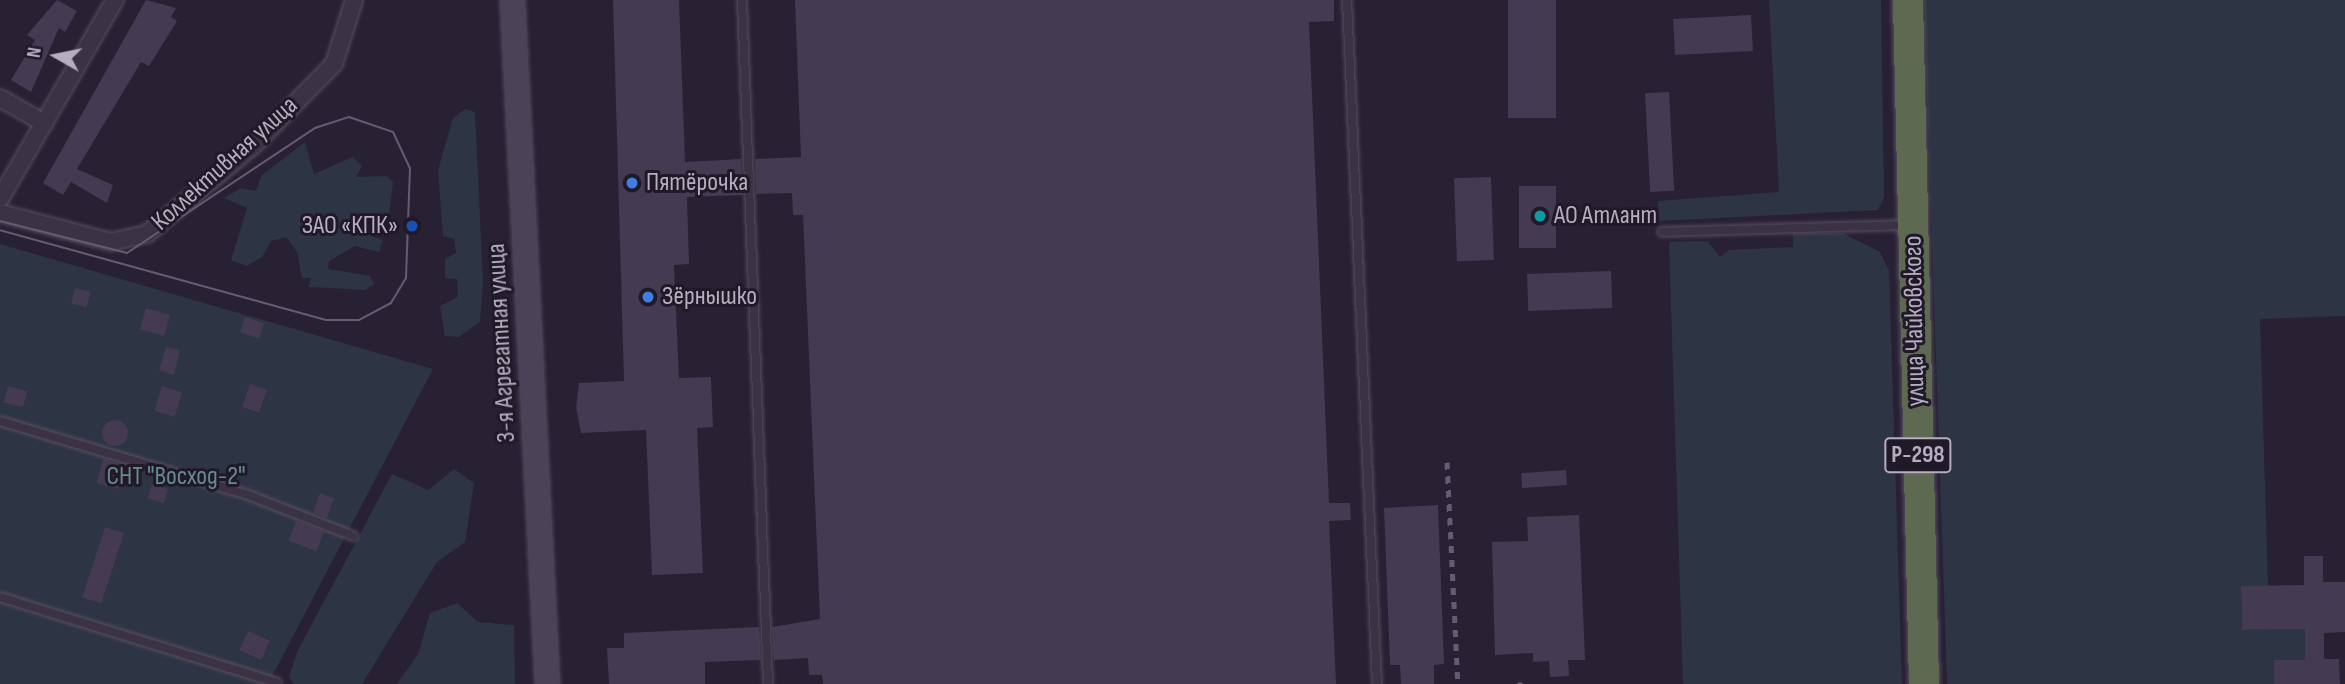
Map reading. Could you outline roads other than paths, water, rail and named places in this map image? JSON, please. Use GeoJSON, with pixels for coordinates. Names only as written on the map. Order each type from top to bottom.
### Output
{"type":"FeatureCollection","features":[{"type":"Feature","properties":{"kind":"highway","name":"улица Чайковского"},"geometry":{"type":"LineString","coordinates":[[1908,0],[1924,684]]}},
{"type":"Feature","properties":{"kind":"street"},"geometry":{"type":"LineString","coordinates":[[0,199],[115,0]]}},
{"type":"Feature","properties":{"kind":"street","name":"Коллективная улица"},"geometry":{"type":"LineString","coordinates":[[0,213],[111,242],[147,234],[255,144],[334,64],[354,0]]}},
{"type":"Feature","properties":{"kind":"street","name":"3-я Агрегатная улица"},"geometry":{"type":"LineString","coordinates":[[512,0],[547,684]]}},
{"type":"Feature","properties":{"kind":"street"},"geometry":{"type":"LineString","coordinates":[[0,98],[44,123]]}},
{"type":"Feature","properties":{"kind":"lane"},"geometry":{"type":"LineString","coordinates":[[742,0],[768,684]]}},
{"type":"Feature","properties":{"kind":"lane"},"geometry":{"type":"LineString","coordinates":[[1348,0],[1377,684]]}},
{"type":"Feature","properties":{"kind":"lane"},"geometry":{"type":"LineString","coordinates":[[1662,232],[1913,225]]}},
{"type":"Feature","properties":{"kind":"lane"},"geometry":{"type":"LineString","coordinates":[[0,421],[281,506],[354,536]]}},
{"type":"Feature","properties":{"kind":"lane"},"geometry":{"type":"LineString","coordinates":[[0,597],[277,683]]}},
{"type":"Feature","properties":{"kind":"tram line"},"geometry":{"type":"LineString","coordinates":[[0,221],[127,253],[315,128],[349,117],[393,132],[410,168],[406,278],[391,303],[359,320],[326,320],[0,230]]}},
{"type":"Feature","properties":{"kind":"railway"},"geometry":{"type":"LineString","coordinates":[[1447,462],[1458,684]]}},
{"type":"Feature","properties":{"kind":"place","name":"Пятёрочка"},"geometry":{"type":"Point","coordinates":[632,183]}},
{"type":"Feature","properties":{"kind":"place","name":"АО Атлант"},"geometry":{"type":"Point","coordinates":[1540,216]}},
{"type":"Feature","properties":{"kind":"place","name":"ЗАО «КПК»"},"geometry":{"type":"Point","coordinates":[412,226]}},
{"type":"Feature","properties":{"kind":"place","name":"Зёрнышко"},"geometry":{"type":"Point","coordinates":[648,297]}},
{"type":"Feature","properties":{"kind":"park label","name":"СНТ \"Восход-2\""},"geometry":{"type":"Point","coordinates":[176,477]}}]}
